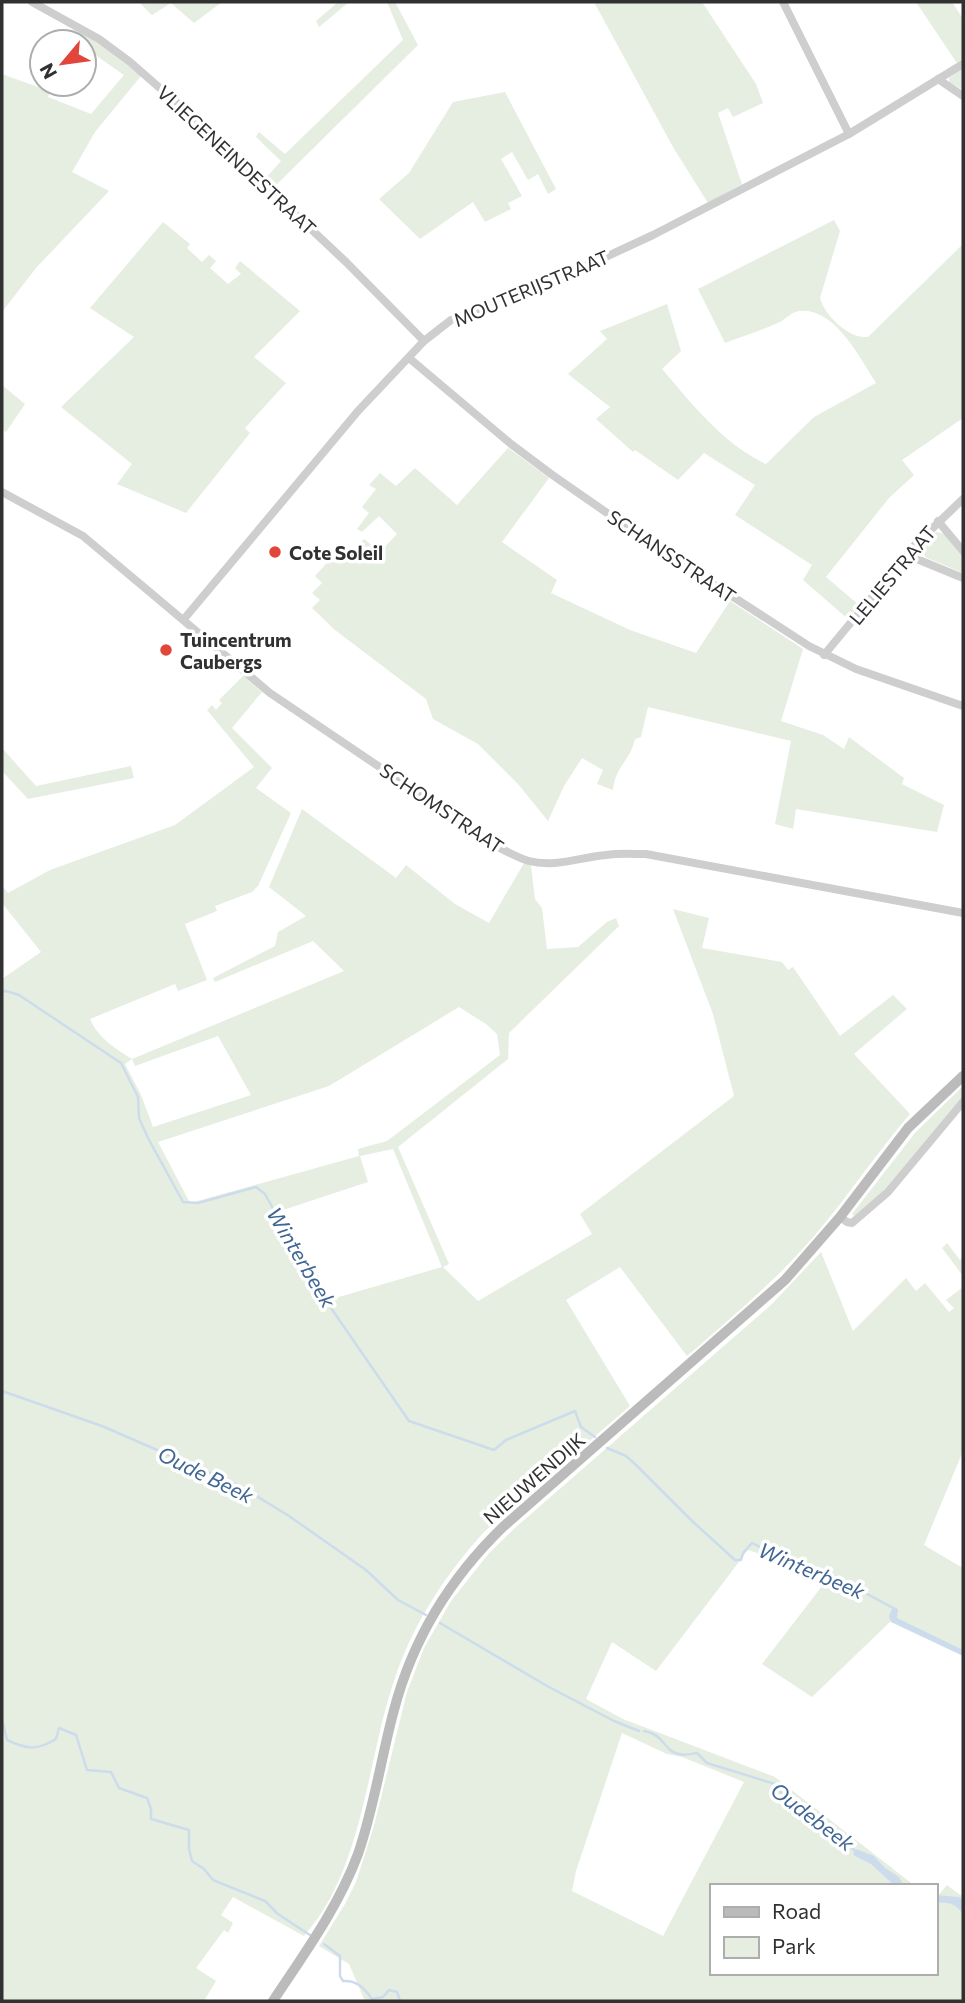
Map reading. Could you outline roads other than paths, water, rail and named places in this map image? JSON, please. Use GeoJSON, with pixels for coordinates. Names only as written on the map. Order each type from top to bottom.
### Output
{"type":"FeatureCollection","features":[{"type":"Feature","properties":{"kind":"street","name":"VLIEGENEINDESTRAAT"},"geometry":{"type":"LineString","coordinates":[[32,2],[99,39],[167,94],[275,193],[424,341]]}},
{"type":"Feature","properties":{"kind":"street"},"geometry":{"type":"LineString","coordinates":[[783,2],[849,134]]}},
{"type":"Feature","properties":{"kind":"street","name":"MOUTERIJSTRAAT"},"geometry":{"type":"LineString","coordinates":[[184,619],[358,411],[424,341],[451,320],[582,268],[849,134],[963,64]]}},
{"type":"Feature","properties":{"kind":"street"},"geometry":{"type":"LineString","coordinates":[[938,79],[963,96]]}},
{"type":"Feature","properties":{"kind":"street","name":"SCHANSSTRAAT"},"geometry":{"type":"LineString","coordinates":[[409,358],[551,474],[676,560],[824,655],[856,669],[963,706]]}},
{"type":"Feature","properties":{"kind":"street","name":"SCHOMSTRAAT"},"geometry":{"type":"LineString","coordinates":[[2,492],[83,536],[270,693],[498,847],[521,858],[531,862],[550,863],[605,855],[646,854],[963,913]]}},
{"type":"Feature","properties":{"kind":"street","name":"LELIESTRAAT"},"geometry":{"type":"LineString","coordinates":[[824,655],[907,555],[938,521],[963,499]]}},
{"type":"Feature","properties":{"kind":"street"},"geometry":{"type":"LineString","coordinates":[[938,521],[963,551]]}},
{"type":"Feature","properties":{"kind":"street"},"geometry":{"type":"LineString","coordinates":[[907,555],[963,578]]}},
{"type":"Feature","properties":{"kind":"street","name":"NIEUWENDIJK"},"geometry":{"type":"LineString","coordinates":[[273,2001],[321,1930],[349,1877],[362,1840],[404,1677],[429,1620],[454,1582],[473,1558],[505,1526],[785,1280],[840,1217],[908,1128],[963,1076]]}},
{"type":"Feature","properties":{"kind":"street"},"geometry":{"type":"LineString","coordinates":[[840,1217],[852,1223],[888,1192],[963,1102]]}},
{"type":"Feature","properties":{"kind":"water"},"geometry":{"type":"Polygon","coordinates":[[[893,1607],[898,1609],[897,1618],[963,1650],[963,1656],[891,1622],[889,1616],[893,1607]]]}},
{"type":"Feature","properties":{"kind":"water"},"geometry":{"type":"Polygon","coordinates":[[[856,1849],[874,1856],[885,1868],[899,1877],[903,1884],[893,1884],[871,1864],[853,1854],[856,1849]]]}},
{"type":"Feature","properties":{"kind":"water"},"geometry":{"type":"Polygon","coordinates":[[[937,1895],[959,1897],[963,1900],[963,1914],[951,1904],[937,1903],[937,1895]]]}},
{"type":"Feature","properties":{"kind":"waterway","name":"Winterbeek"},"geometry":{"type":"LineString","coordinates":[[2,992],[19,995],[121,1063],[138,1097],[139,1118],[183,1202],[198,1203],[256,1187],[265,1194],[313,1282],[409,1421],[494,1450],[506,1440],[575,1411],[581,1427],[595,1437]]}},
{"type":"Feature","properties":{"kind":"waterway","name":"Oude Beek"},"geometry":{"type":"LineString","coordinates":[[2,1391],[102,1426],[240,1486],[289,1516],[366,1570],[398,1600],[426,1615]]}},
{"type":"Feature","properties":{"kind":"waterway","name":"Winterbeek"},"geometry":{"type":"LineString","coordinates":[[607,1448],[626,1456],[735,1560],[741,1560],[743,1553],[752,1543],[794,1564],[830,1574],[895,1609]]}},
{"type":"Feature","properties":{"kind":"waterway","name":"Oudebeek"},"geometry":{"type":"LineString","coordinates":[[440,1623],[547,1686],[639,1731]]}},
{"type":"Feature","properties":{"kind":"waterway"},"geometry":{"type":"LineString","coordinates":[[2,1719],[7,1740],[26,1747],[37,1747],[56,1739],[59,1728],[76,1735],[87,1770],[111,1772],[119,1788],[147,1798],[151,1819],[189,1830],[192,1861],[204,1869],[213,1880],[265,1901],[278,1914],[310,1935]]}},
{"type":"Feature","properties":{"kind":"waterway","name":"Oudebeek"},"geometry":{"type":"LineString","coordinates":[[644,1731],[661,1739],[674,1752],[683,1755],[697,1753],[707,1763],[775,1784],[787,1799],[817,1819],[856,1852]]}},
{"type":"Feature","properties":{"kind":"waterway"},"geometry":{"type":"LineString","coordinates":[[324,1944],[340,1956],[340,1976],[343,1981],[360,1985],[372,1999],[383,1997],[389,1990],[397,1992],[400,2001]]}},
{"type":"Feature","properties":{"kind":"place","name":"Cote Soleil"},"geometry":{"type":"Point","coordinates":[275,552]}},
{"type":"Feature","properties":{"kind":"place","name":"Tuincentrum Caubergs"},"geometry":{"type":"Point","coordinates":[166,650]}}]}
